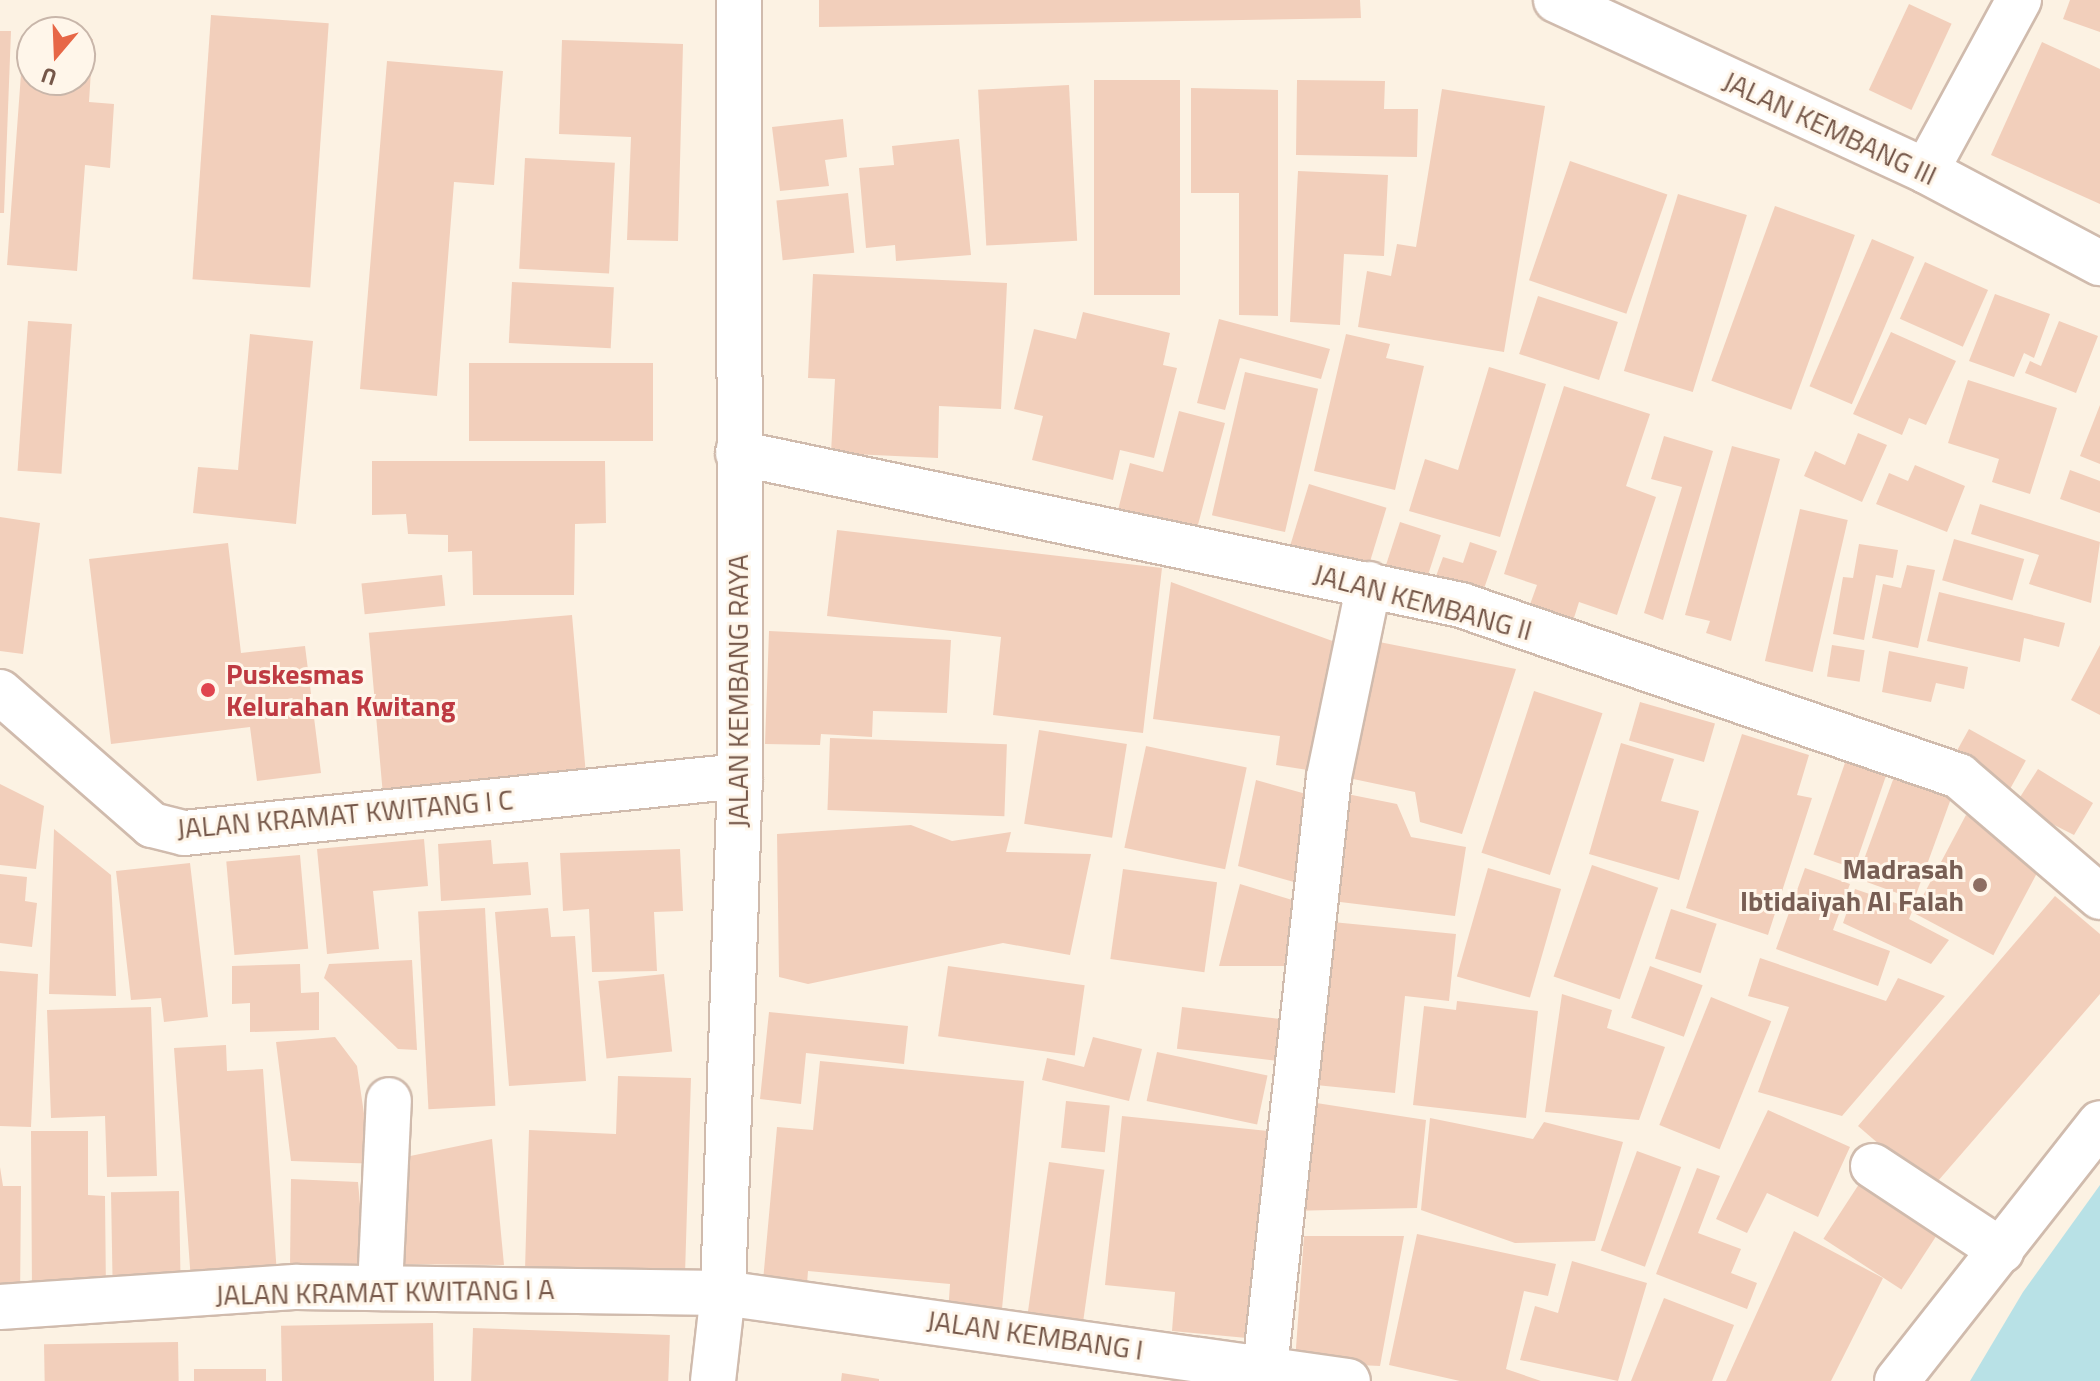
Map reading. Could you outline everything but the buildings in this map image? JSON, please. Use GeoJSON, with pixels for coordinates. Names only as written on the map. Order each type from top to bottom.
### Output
{"type":"FeatureCollection","features":[{"type":"Feature","properties":{"kind":"street","name":"JALAN KEMBANG RAYA"},"geometry":{"type":"LineString","coordinates":[[713,1381],[723,1293],[740,776],[739,0]]}},
{"type":"Feature","properties":{"kind":"street","name":"JALAN KEMBANG III"},"geometry":{"type":"LineString","coordinates":[[1556,0],[1926,171],[2100,263]]}},
{"type":"Feature","properties":{"kind":"street"},"geometry":{"type":"LineString","coordinates":[[1926,171],[2019,0]]}},
{"type":"Feature","properties":{"kind":"street","name":"JALAN KEMBANG II"},"geometry":{"type":"LineString","coordinates":[[738,453],[1461,605],[1959,776],[2100,897]]}},
{"type":"Feature","properties":{"kind":"street"},"geometry":{"type":"LineString","coordinates":[[1265,1368],[1329,777],[1369,584]]}},
{"type":"Feature","properties":{"kind":"street","name":"JALAN KRAMAT KWITANG I C"},"geometry":{"type":"LineString","coordinates":[[0,692],[152,825],[184,833],[740,776]]}},
{"type":"Feature","properties":{"kind":"street"},"geometry":{"type":"LineString","coordinates":[[380,1288],[389,1100]]}},
{"type":"Feature","properties":{"kind":"street"},"geometry":{"type":"LineString","coordinates":[[1897,1381],[2100,1123]]}},
{"type":"Feature","properties":{"kind":"street"},"geometry":{"type":"LineString","coordinates":[[1873,1166],[2002,1251]]}},
{"type":"Feature","properties":{"kind":"street","name":"JALAN KRAMAT KWITANG I A"},"geometry":{"type":"LineString","coordinates":[[0,1307],[380,1288],[723,1293]]}},
{"type":"Feature","properties":{"kind":"street","name":"JALAN KEMBANG I"},"geometry":{"type":"LineString","coordinates":[[723,1293],[1348,1381]]}},
{"type":"Feature","properties":{"kind":"water"},"geometry":{"type":"Polygon","coordinates":[[[2100,1185],[2100,1381],[1970,1381],[2023,1292],[2100,1185]]]}},
{"type":"Feature","properties":{"kind":"place","name":"Puskesmas Kelurahan Kwitang"},"geometry":{"type":"Point","coordinates":[208,690]}},
{"type":"Feature","properties":{"kind":"place","name":"Madrasah Ibtidaiyah Al Falah"},"geometry":{"type":"Point","coordinates":[1980,885]}}]}
